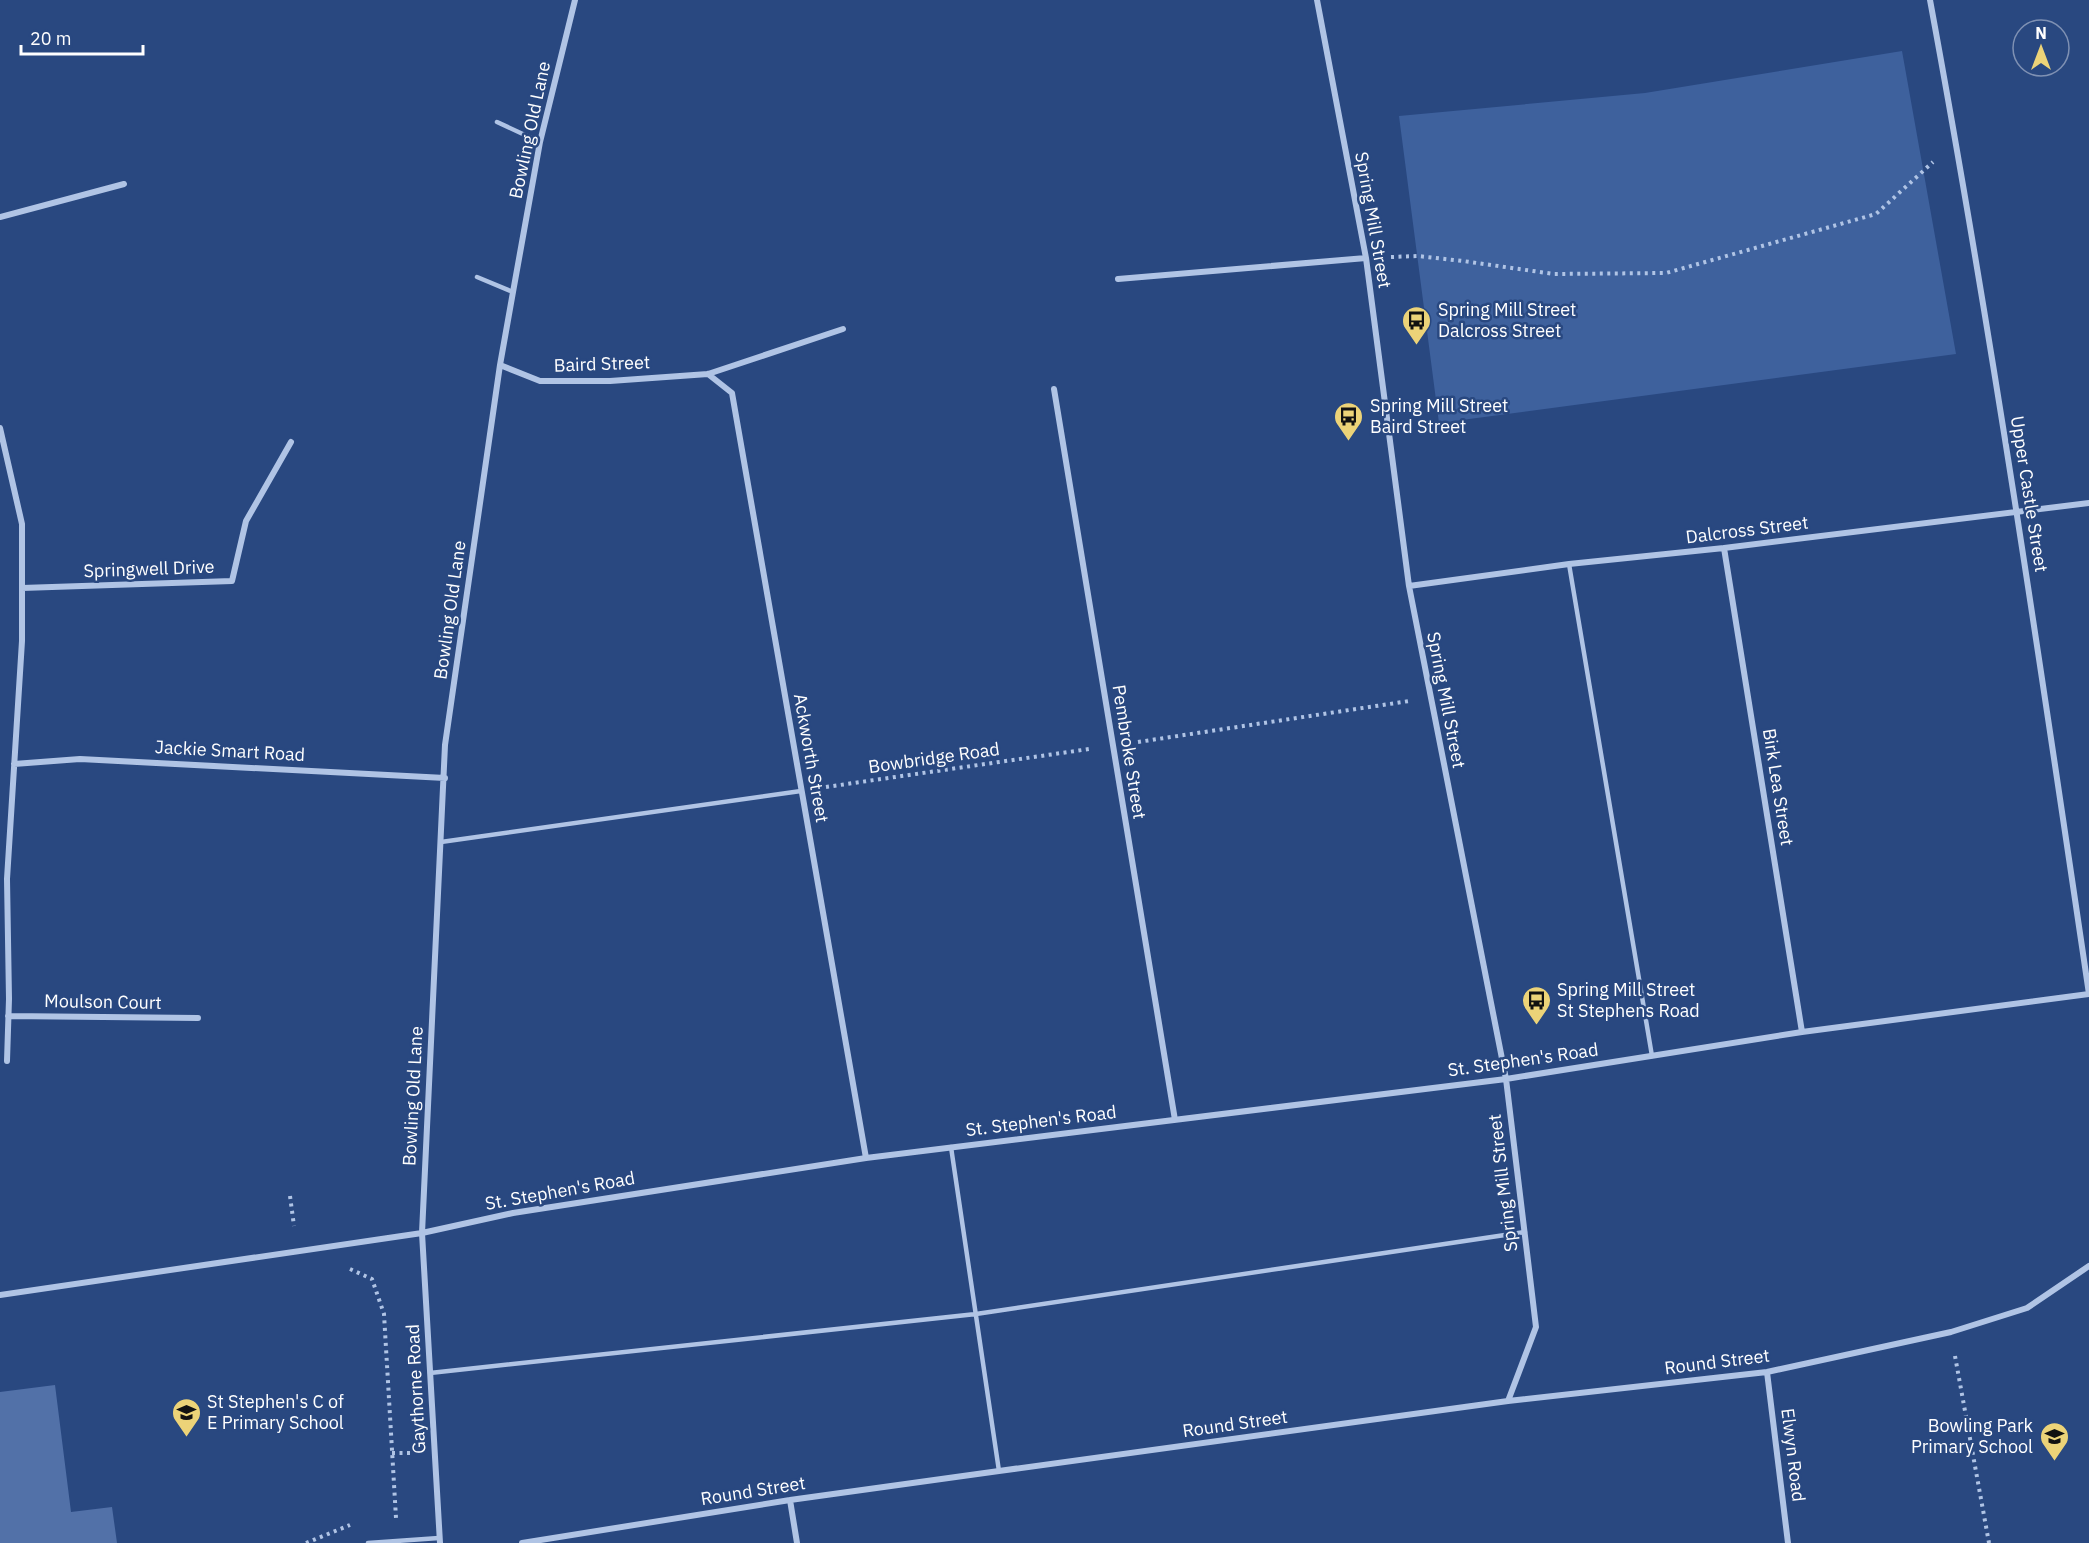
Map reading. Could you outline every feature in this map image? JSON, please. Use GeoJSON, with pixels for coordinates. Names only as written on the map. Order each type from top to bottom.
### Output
{"type":"FeatureCollection","features":[{"type":"Feature","properties":{"kind":"street","name":"Bowling Old Lane"},"geometry":{"type":"LineString","coordinates":[[422,1233],[445,745],[500,364],[540,142],[575,0]]}},
{"type":"Feature","properties":{"kind":"street","name":"Spring Mill Street"},"geometry":{"type":"LineString","coordinates":[[1317,0],[1366,258],[1409,586],[1506,1079],[1536,1327],[1508,1401]]}},
{"type":"Feature","properties":{"kind":"street","name":"Upper Castle Street"},"geometry":{"type":"LineString","coordinates":[[1930,0],[2018,512],[2089,994]]}},
{"type":"Feature","properties":{"kind":"street"},"geometry":{"type":"LineString","coordinates":[[0,217],[124,184]]}},
{"type":"Feature","properties":{"kind":"street"},"geometry":{"type":"LineString","coordinates":[[1118,279],[1366,258]]}},
{"type":"Feature","properties":{"kind":"street","name":"Baird Street"},"geometry":{"type":"LineString","coordinates":[[500,364],[540,381],[610,381],[708,374],[843,329]]}},
{"type":"Feature","properties":{"kind":"street","name":"Ackworth Street"},"geometry":{"type":"LineString","coordinates":[[708,374],[732,393],[866,1158]]}},
{"type":"Feature","properties":{"kind":"street","name":"Pembroke Street"},"geometry":{"type":"LineString","coordinates":[[1054,389],[1176,1120]]}},
{"type":"Feature","properties":{"kind":"street"},"geometry":{"type":"LineString","coordinates":[[0,428],[22,524],[22,641],[7,879],[7,1061]]}},
{"type":"Feature","properties":{"kind":"street","name":"Springwell Drive"},"geometry":{"type":"LineString","coordinates":[[22,588],[231,581],[246,521],[291,442]]}},
{"type":"Feature","properties":{"kind":"street","name":"Dalcross Street"},"geometry":{"type":"LineString","coordinates":[[1409,586],[1569,564],[1724,548],[2089,503]]}},
{"type":"Feature","properties":{"kind":"street","name":"Birk Lea Street"},"geometry":{"type":"LineString","coordinates":[[1724,548],[1802,1032]]}},
{"type":"Feature","properties":{"kind":"street","name":"Jackie Smart Road"},"geometry":{"type":"LineString","coordinates":[[14,764],[80,759],[445,778]]}},
{"type":"Feature","properties":{"kind":"street","name":"St. Stephen's Road"},"geometry":{"type":"LineString","coordinates":[[0,1295],[422,1233],[513,1213],[866,1158],[1506,1079],[1802,1032],[2089,994]]}},
{"type":"Feature","properties":{"kind":"street","name":"Moulson Court"},"geometry":{"type":"LineString","coordinates":[[8,1016],[198,1018]]}},
{"type":"Feature","properties":{"kind":"street","name":"Gaythorne Road"},"geometry":{"type":"LineString","coordinates":[[422,1233],[440,1540]]}},
{"type":"Feature","properties":{"kind":"street"},"geometry":{"type":"LineString","coordinates":[[1951,1332],[2027,1308],[2089,1266]]}},
{"type":"Feature","properties":{"kind":"street","name":"Round Street"},"geometry":{"type":"LineString","coordinates":[[522,1543],[790,1500],[1508,1401],[1767,1372],[1951,1332]]}},
{"type":"Feature","properties":{"kind":"street","name":"Elwyn Road"},"geometry":{"type":"LineString","coordinates":[[1767,1372],[1788,1543]]}},
{"type":"Feature","properties":{"kind":"street"},"geometry":{"type":"LineString","coordinates":[[790,1500],[797,1543]]}},
{"type":"Feature","properties":{"kind":"lane"},"geometry":{"type":"LineString","coordinates":[[497,122],[540,142]]}},
{"type":"Feature","properties":{"kind":"lane"},"geometry":{"type":"LineString","coordinates":[[477,277],[513,292]]}},
{"type":"Feature","properties":{"kind":"lane"},"geometry":{"type":"LineString","coordinates":[[1569,564],[1652,1056]]}},
{"type":"Feature","properties":{"kind":"lane"},"geometry":{"type":"LineString","coordinates":[[441,843],[801,790]]}},
{"type":"Feature","properties":{"kind":"lane"},"geometry":{"type":"LineString","coordinates":[[951,1147],[999,1471]]}},
{"type":"Feature","properties":{"kind":"lane"},"geometry":{"type":"LineString","coordinates":[[430,1373],[976,1314],[1525,1232]]}},
{"type":"Feature","properties":{"kind":"lane"},"geometry":{"type":"LineString","coordinates":[[368,1543],[440,1540]]}},
{"type":"Feature","properties":{"kind":"path"},"geometry":{"type":"LineString","coordinates":[[1366,258],[1418,256],[1554,274],[1666,273],[1876,214],[1956,142]]}},
{"type":"Feature","properties":{"kind":"path","name":"Bowbridge Road"},"geometry":{"type":"LineString","coordinates":[[801,790],[1431,698]]}},
{"type":"Feature","properties":{"kind":"path"},"geometry":{"type":"LineString","coordinates":[[290,1196],[298,1252]]}},
{"type":"Feature","properties":{"kind":"path"},"geometry":{"type":"LineString","coordinates":[[344,1266],[372,1279],[384,1314],[397,1540]]}},
{"type":"Feature","properties":{"kind":"path"},"geometry":{"type":"LineString","coordinates":[[1951,1332],[1989,1543]]}},
{"type":"Feature","properties":{"kind":"shaded area"},"geometry":{"type":"Polygon","coordinates":[[[1902,51],[1956,354],[1439,423],[1399,116],[1645,93],[1902,51]]]}},
{"type":"Feature","properties":{"kind":"building"},"geometry":{"type":"Polygon","coordinates":[[[55,1385],[71,1512],[112,1507],[117,1543],[0,1543],[0,1392],[55,1385]]]}},
{"type":"Feature","properties":{"kind":"place","name":"Spring Mill Street Dalcross Street"},"geometry":{"type":"Point","coordinates":[1417,346]}},
{"type":"Feature","properties":{"kind":"place","name":"Spring Mill Street Baird Street"},"geometry":{"type":"Point","coordinates":[1349,442]}},
{"type":"Feature","properties":{"kind":"place","name":"Spring Mill Street St Stephens Road"},"geometry":{"type":"Point","coordinates":[1536,1026]}},
{"type":"Feature","properties":{"kind":"place","name":"St Stephen's C of E Primary School"},"geometry":{"type":"Point","coordinates":[186,1438]}},
{"type":"Feature","properties":{"kind":"place","name":"Bowling Park Primary School"},"geometry":{"type":"Point","coordinates":[2054,1462]}}]}
